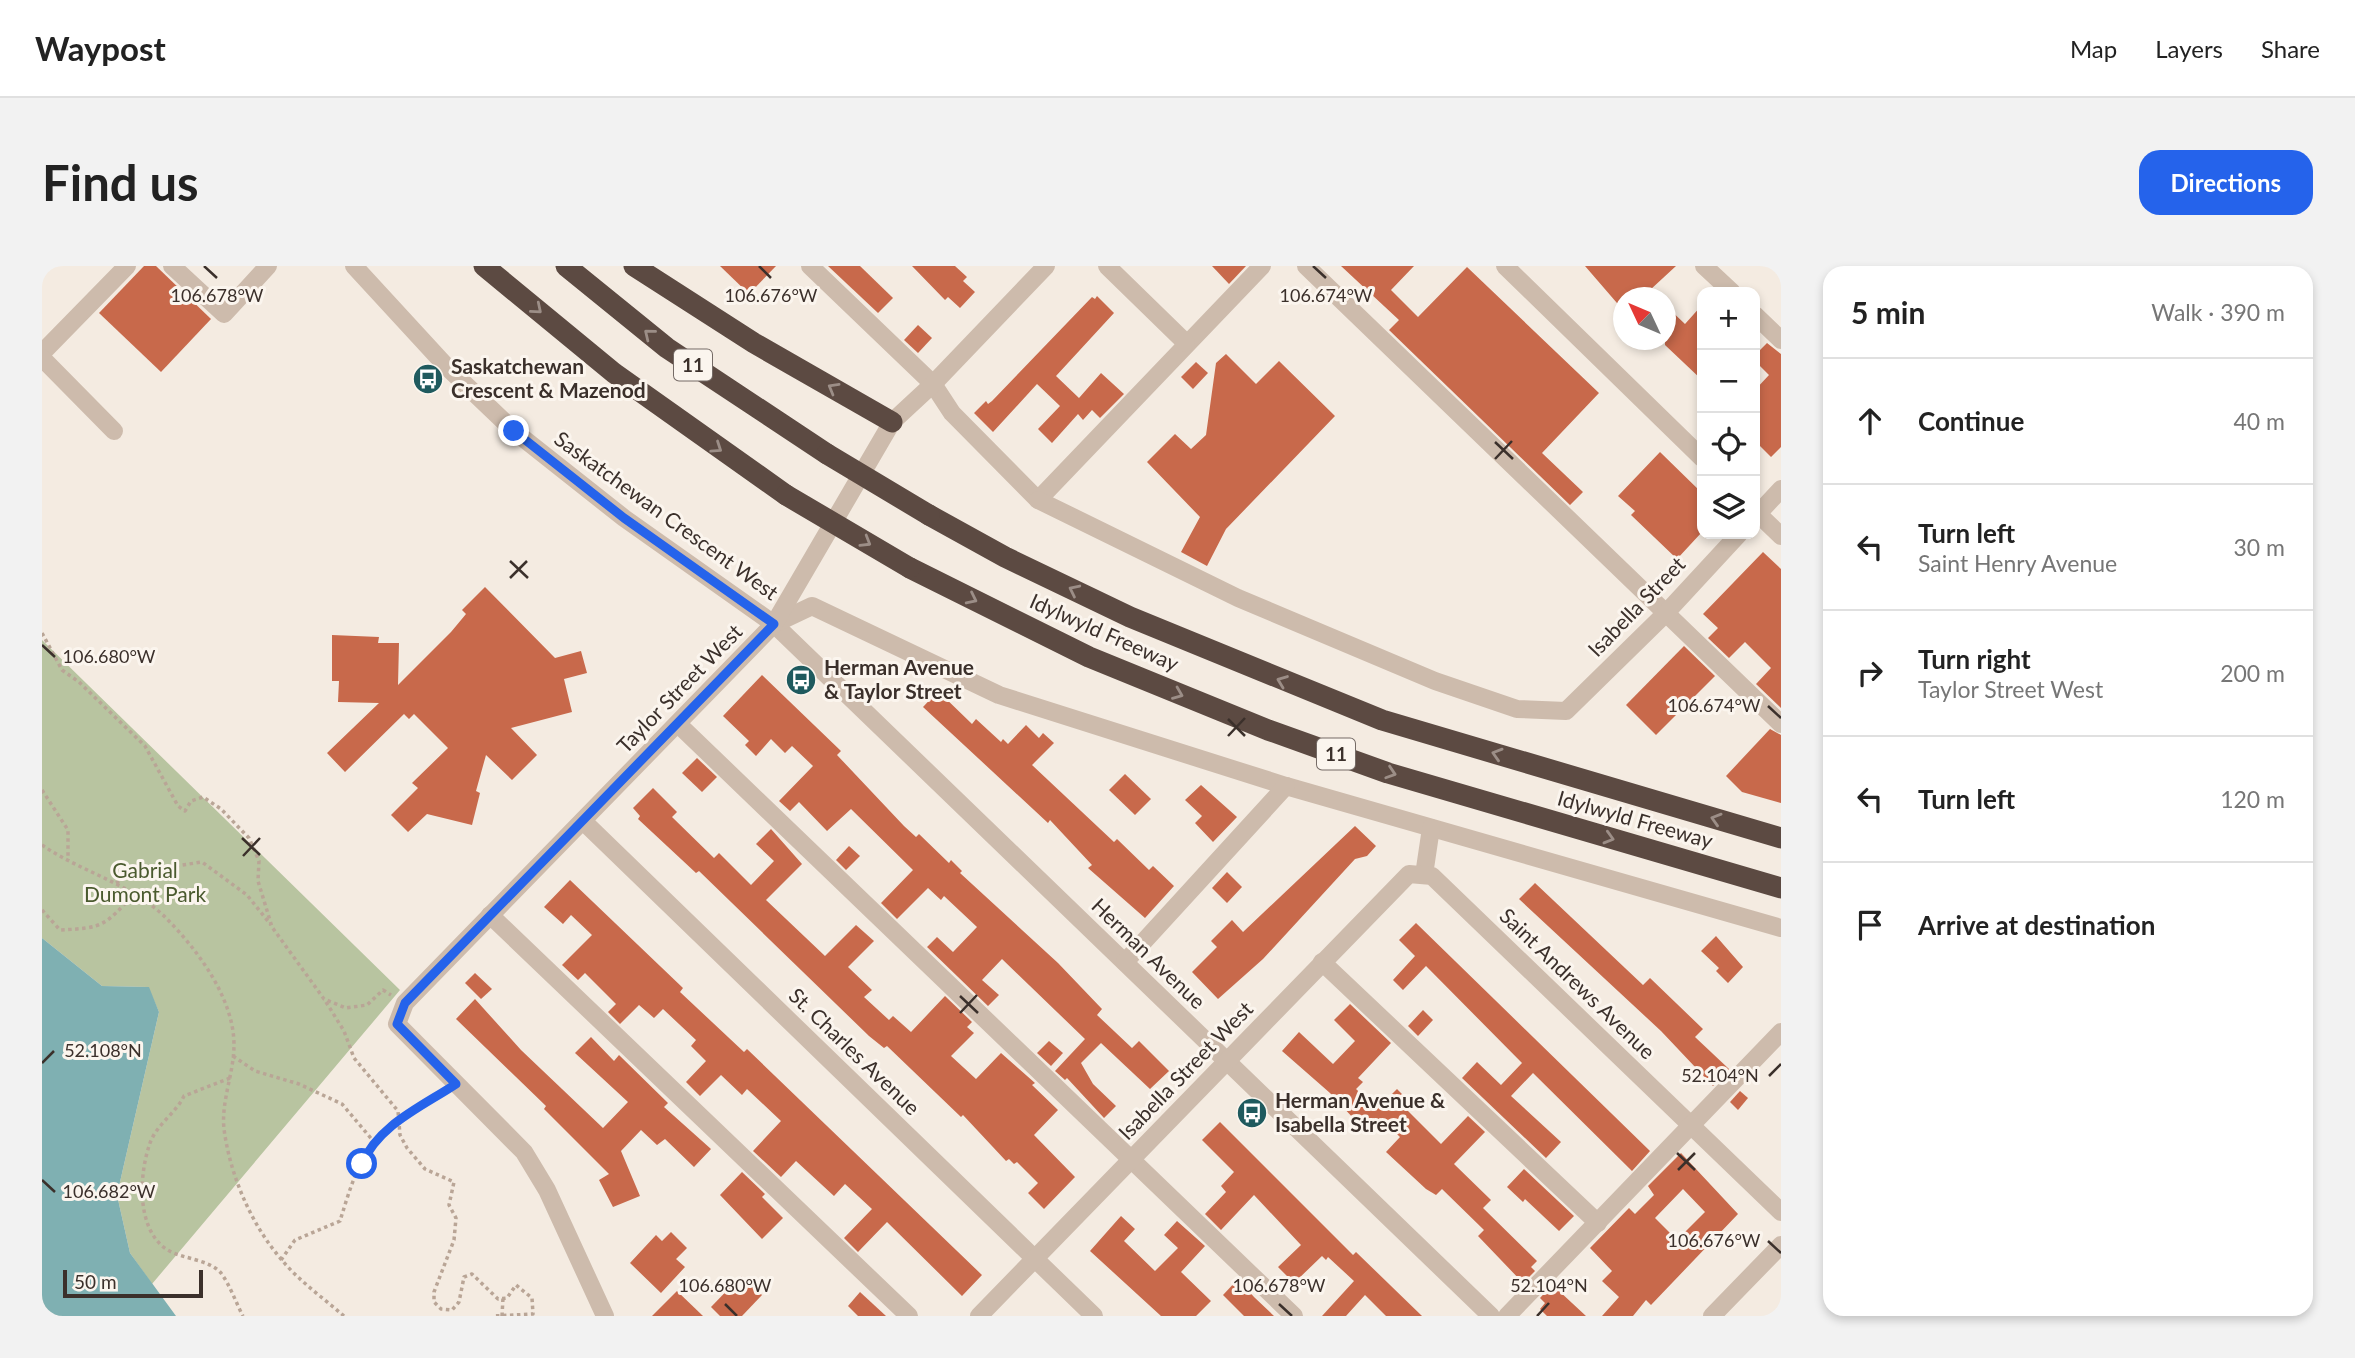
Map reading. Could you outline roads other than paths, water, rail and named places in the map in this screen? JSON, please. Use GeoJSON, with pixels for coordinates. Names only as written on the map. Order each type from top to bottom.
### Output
{"type":"FeatureCollection","features":[{"type":"Feature","properties":{"kind":"highway","name":"Idylwyld Freeway"},"geometry":{"type":"LineString","coordinates":[[484,266],[614,373],[786,495],[910,568],[1089,657],[1268,730],[1388,773],[1781,888]]}},
{"type":"Feature","properties":{"kind":"highway","name":"Idylwyld Freeway"},"geometry":{"type":"LineString","coordinates":[[566,266],[667,348],[828,454],[1005,557],[1130,617],[1382,720],[1781,838]]}},
{"type":"Feature","properties":{"kind":"highway"},"geometry":{"type":"LineString","coordinates":[[634,266],[754,343],[892,422]]}},
{"type":"Feature","properties":{"kind":"street"},"geometry":{"type":"LineString","coordinates":[[114,431],[42,355],[127,266]]}},
{"type":"Feature","properties":{"kind":"street"},"geometry":{"type":"LineString","coordinates":[[172,266],[224,314],[268,266]]}},
{"type":"Feature","properties":{"kind":"street","name":"Saskatchewan Crescent West"},"geometry":{"type":"LineString","coordinates":[[354,266],[447,367],[514,431],[624,518],[774,624]]}},
{"type":"Feature","properties":{"kind":"street"},"geometry":{"type":"LineString","coordinates":[[810,266],[933,384],[952,413],[1038,500],[1262,266]]}},
{"type":"Feature","properties":{"kind":"street"},"geometry":{"type":"LineString","coordinates":[[1107,266],[1186,343]]}},
{"type":"Feature","properties":{"kind":"street"},"geometry":{"type":"LineString","coordinates":[[1306,266],[1781,724]]}},
{"type":"Feature","properties":{"kind":"street"},"geometry":{"type":"LineString","coordinates":[[1505,266],[1697,453]]}},
{"type":"Feature","properties":{"kind":"street"},"geometry":{"type":"LineString","coordinates":[[1704,266],[1727,287]]}},
{"type":"Feature","properties":{"kind":"street","name":"Taylor Street West"},"geometry":{"type":"LineString","coordinates":[[605,1316],[547,1190],[524,1152],[397,1024],[405,1003],[774,624],[892,422],[933,384],[1036,269]]}},
{"type":"Feature","properties":{"kind":"street"},"geometry":{"type":"LineString","coordinates":[[1760,320],[1781,340]]}},
{"type":"Feature","properties":{"kind":"street"},"geometry":{"type":"LineString","coordinates":[[1760,510],[1781,489]]}},
{"type":"Feature","properties":{"kind":"street","name":"Isabella Street"},"geometry":{"type":"LineString","coordinates":[[1038,500],[1238,598],[1435,681],[1517,709],[1566,711],[1665,614],[1734,539]]}},
{"type":"Feature","properties":{"kind":"street"},"geometry":{"type":"LineString","coordinates":[[1760,518],[1781,536]]}},
{"type":"Feature","properties":{"kind":"street"},"geometry":{"type":"LineString","coordinates":[[774,624],[812,606],[999,695],[1286,786],[1781,928]]}},
{"type":"Feature","properties":{"kind":"street","name":"Herman Avenue"},"geometry":{"type":"LineString","coordinates":[[774,624],[1491,1316]]}},
{"type":"Feature","properties":{"kind":"street"},"geometry":{"type":"LineString","coordinates":[[678,724],[1294,1316]]}},
{"type":"Feature","properties":{"kind":"street"},"geometry":{"type":"LineString","coordinates":[[1125,962],[1286,786]]}},
{"type":"Feature","properties":{"kind":"street","name":"St. Charles Avenue"},"geometry":{"type":"LineString","coordinates":[[583,821],[1094,1316]]}},
{"type":"Feature","properties":{"kind":"street"},"geometry":{"type":"LineString","coordinates":[[1428,876],[1432,828]]}},
{"type":"Feature","properties":{"kind":"street","name":"Isabella Street West"},"geometry":{"type":"LineString","coordinates":[[979,1316],[1409,874],[1428,876]]}},
{"type":"Feature","properties":{"kind":"street","name":"Saint Andrews Avenue"},"geometry":{"type":"LineString","coordinates":[[1428,876],[1781,1212]]}},
{"type":"Feature","properties":{"kind":"street"},"geometry":{"type":"LineString","coordinates":[[490,915],[909,1316]]}},
{"type":"Feature","properties":{"kind":"street"},"geometry":{"type":"LineString","coordinates":[[1322,962],[1598,1223]]}},
{"type":"Feature","properties":{"kind":"street"},"geometry":{"type":"LineString","coordinates":[[1507,1316],[1781,1031]]}},
{"type":"Feature","properties":{"kind":"street"},"geometry":{"type":"LineString","coordinates":[[1712,1316],[1781,1245]]}},
{"type":"Feature","properties":{"kind":"water"},"geometry":{"type":"Polygon","coordinates":[[[42,938],[102,986],[149,987],[159,1012],[117,1195],[130,1253],[176,1316],[42,1316],[42,938]]]}},
{"type":"Feature","properties":{"kind":"place","name":"Saskatchewan Crescent & Mazenod"},"geometry":{"type":"Point","coordinates":[428,379]}},
{"type":"Feature","properties":{"kind":"place","name":"Herman Avenue & Taylor Street"},"geometry":{"type":"Point","coordinates":[801,680]}},
{"type":"Feature","properties":{"kind":"place","name":"Herman Avenue & Isabella Street"},"geometry":{"type":"Point","coordinates":[1252,1113]}},
{"type":"Feature","properties":{"kind":"park label","name":"Gabrial Dumont Park"},"geometry":{"type":"Point","coordinates":[145,883]}}]}
